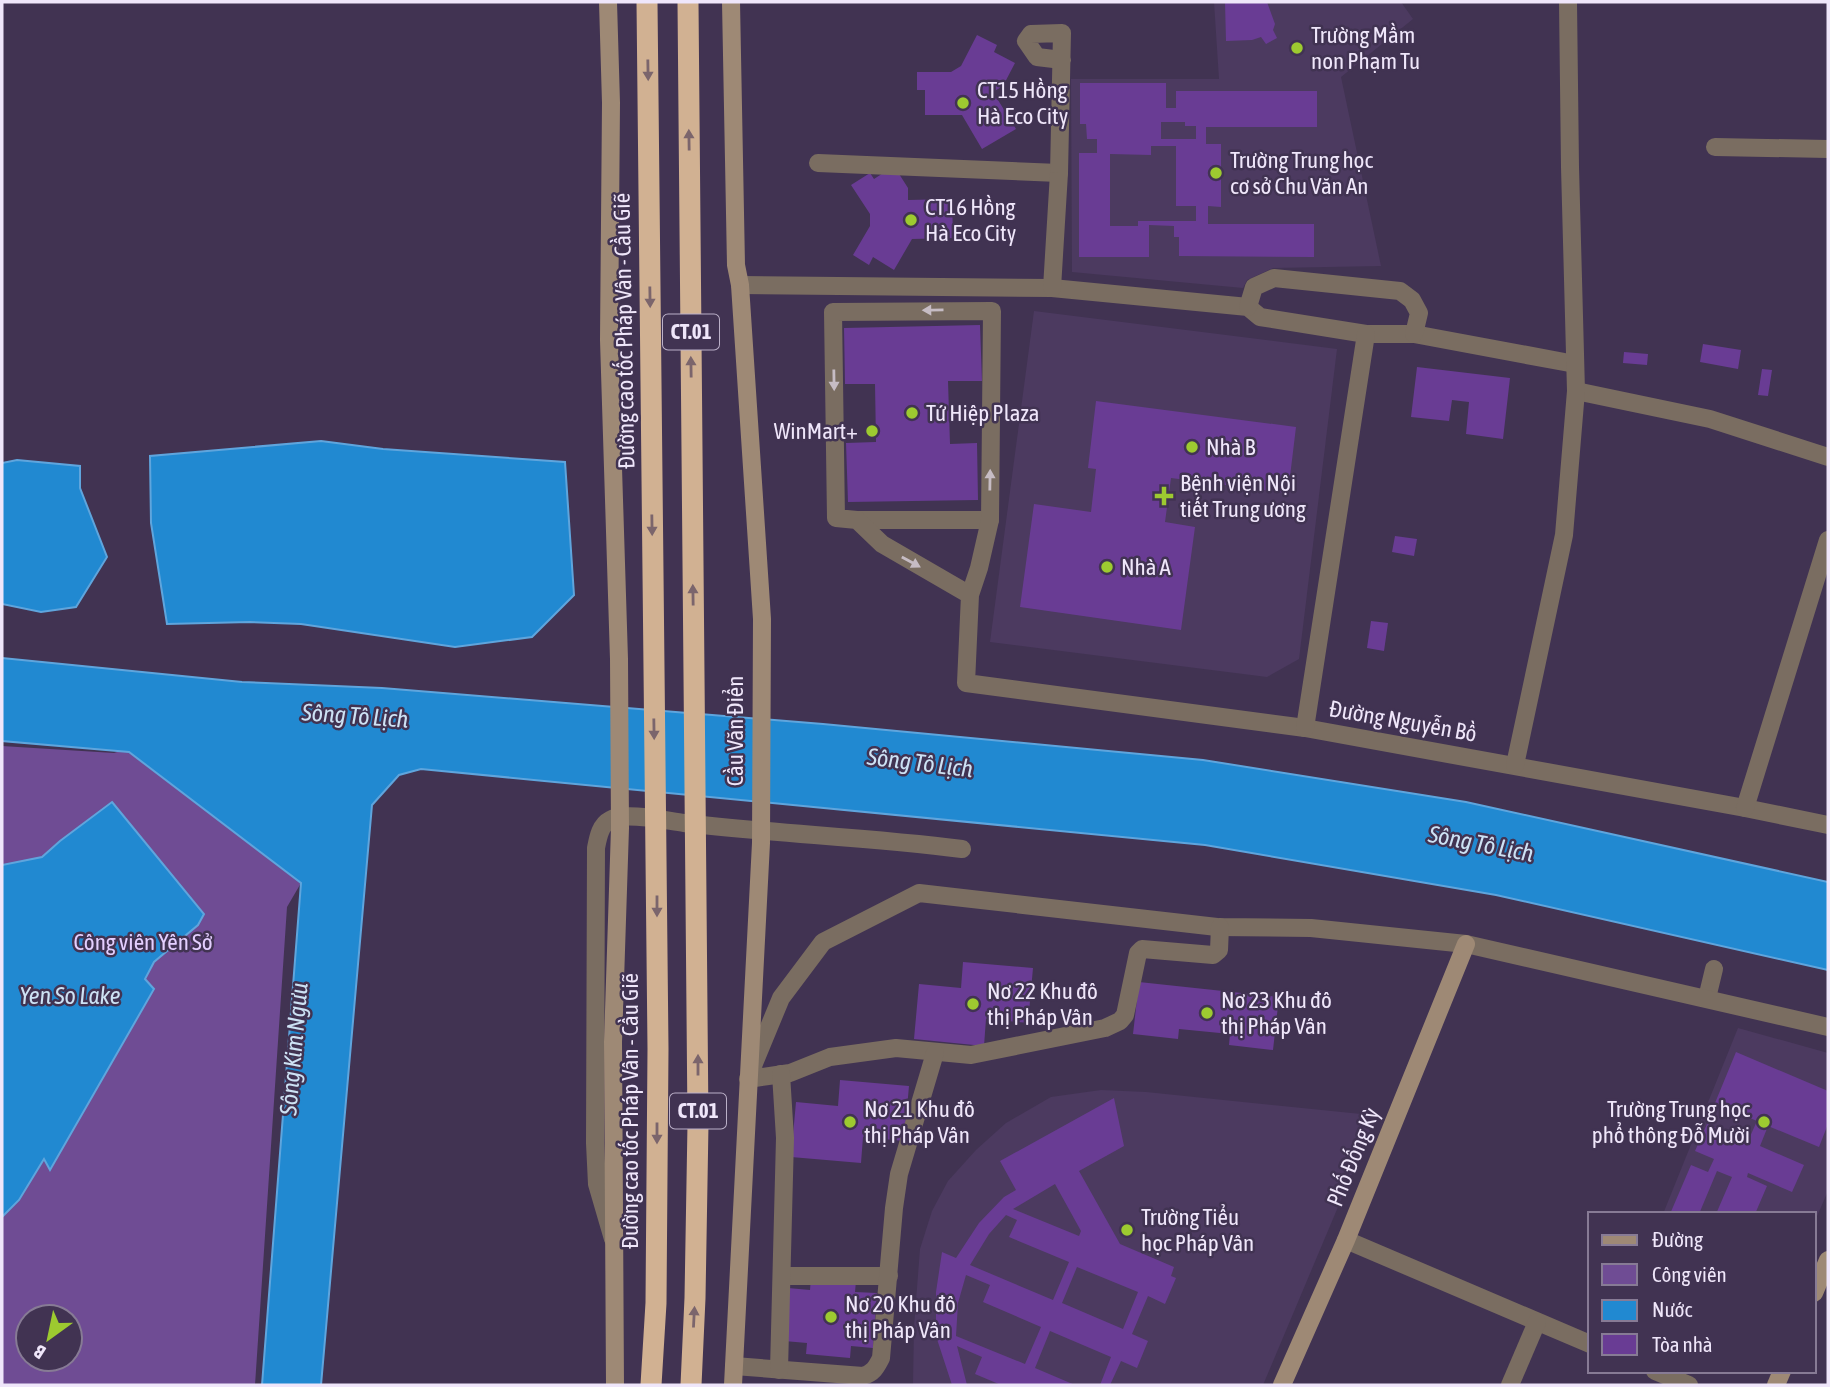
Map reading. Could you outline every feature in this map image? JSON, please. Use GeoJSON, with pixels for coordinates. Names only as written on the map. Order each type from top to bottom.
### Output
{"type":"FeatureCollection","features":[{"type":"Feature","properties":{"kind":"highway","name":"Đường cao tốc Pháp Vân - Cầu Giẽ"},"geometry":{"type":"LineString","coordinates":[[647,2],[658,1049],[656,1303],[651,1385]]}},
{"type":"Feature","properties":{"kind":"highway","name":"Cầu Văn Điển"},"geometry":{"type":"LineString","coordinates":[[688,2],[698,1124],[691,1385]]}},
{"type":"Feature","properties":{"kind":"street"},"geometry":{"type":"LineString","coordinates":[[608,2],[611,103],[609,340],[619,659],[620,828],[613,1042],[615,1385]]}},
{"type":"Feature","properties":{"kind":"street","name":"Cầu Văn Điển"},"geometry":{"type":"LineString","coordinates":[[732,2],[736,265],[740,285],[762,619],[761,843],[733,1385]]}},
{"type":"Feature","properties":{"kind":"street"},"geometry":{"type":"LineString","coordinates":[[1514,765],[1564,535],[1576,391],[1568,2]]}},
{"type":"Feature","properties":{"kind":"street"},"geometry":{"type":"LineString","coordinates":[[1052,288],[1062,60]]}},
{"type":"Feature","properties":{"kind":"street"},"geometry":{"type":"LineString","coordinates":[[1715,147],[1828,149]]}},
{"type":"Feature","properties":{"kind":"street"},"geometry":{"type":"LineString","coordinates":[[818,163],[1059,173]]}},
{"type":"Feature","properties":{"kind":"street"},"geometry":{"type":"LineString","coordinates":[[1248,307],[1254,287],[1274,278],[1399,291],[1412,300],[1419,313],[1414,334]]}},
{"type":"Feature","properties":{"kind":"street"},"geometry":{"type":"LineString","coordinates":[[740,285],[1052,288],[1248,307],[1260,317],[1366,334],[1414,334],[1575,364]]}},
{"type":"Feature","properties":{"kind":"street"},"geometry":{"type":"LineString","coordinates":[[857,520],[882,544],[970,595],[990,520],[992,311],[954,310],[834,312],[836,518],[990,520]]}},
{"type":"Feature","properties":{"kind":"street"},"geometry":{"type":"LineString","coordinates":[[1305,728],[1366,334]]}},
{"type":"Feature","properties":{"kind":"street"},"geometry":{"type":"LineString","coordinates":[[1576,391],[1710,419],[1828,457]]}},
{"type":"Feature","properties":{"kind":"street"},"geometry":{"type":"LineString","coordinates":[[1745,808],[1828,540]]}},
{"type":"Feature","properties":{"kind":"street","name":"Đường Nguyễn Bồ"},"geometry":{"type":"LineString","coordinates":[[970,595],[966,683],[1305,728],[1828,825]]}},
{"type":"Feature","properties":{"kind":"street"},"geometry":{"type":"LineString","coordinates":[[613,1239],[597,1184],[595,1143],[596,848],[600,831],[605,825],[610,820],[629,816],[725,828],[962,849]]}},
{"type":"Feature","properties":{"kind":"street"},"geometry":{"type":"LineString","coordinates":[[748,1079],[781,998],[823,942],[919,893],[1220,927],[1311,928],[1466,944],[1828,1027]]}},
{"type":"Feature","properties":{"kind":"street"},"geometry":{"type":"LineString","coordinates":[[748,1079],[781,1074],[830,1057],[896,1048],[971,1055],[1105,1028],[1125,1016],[1138,953],[1142,949],[1213,955],[1219,950],[1220,927]]}},
{"type":"Feature","properties":{"kind":"street","name":"Phố Đống Kỳ"},"geometry":{"type":"LineString","coordinates":[[1282,1385],[1346,1240],[1466,944]]}},
{"type":"Feature","properties":{"kind":"street"},"geometry":{"type":"LineString","coordinates":[[1707,998],[1714,969]]}},
{"type":"Feature","properties":{"kind":"street"},"geometry":{"type":"LineString","coordinates":[[734,1366],[863,1376],[873,1373],[881,1358],[899,1174],[935,1053]]}},
{"type":"Feature","properties":{"kind":"street"},"geometry":{"type":"LineString","coordinates":[[779,1370],[785,1139],[781,1074]]}},
{"type":"Feature","properties":{"kind":"street"},"geometry":{"type":"LineString","coordinates":[[1346,1240],[1588,1343]]}},
{"type":"Feature","properties":{"kind":"street"},"geometry":{"type":"LineString","coordinates":[[1816,1288],[1828,1260]]}},
{"type":"Feature","properties":{"kind":"street"},"geometry":{"type":"LineString","coordinates":[[783,1276],[889,1276]]}},
{"type":"Feature","properties":{"kind":"street"},"geometry":{"type":"LineString","coordinates":[[1510,1385],[1537,1322]]}},
{"type":"Feature","properties":{"kind":"street"},"geometry":{"type":"LineString","coordinates":[[1660,1373],[1689,1385]]}},
{"type":"Feature","properties":{"kind":"shaded area","name":"Trường Trung học cơ sở Chu Văn An"},"geometry":{"type":"Polygon","coordinates":[[[1214,2],[1401,2],[1413,19],[1341,77],[1381,266],[1273,268],[1247,280],[1243,288],[1072,272],[1071,79],[1219,79],[1214,2]]]}},
{"type":"Feature","properties":{"kind":"shaded area","name":"Bệnh viện Nội tiết Trung ương"},"geometry":{"type":"Polygon","coordinates":[[[1034,311],[1337,349],[1299,659],[1267,677],[990,642],[1034,311]]]}},
{"type":"Feature","properties":{"kind":"shaded area","name":"Trường Trung học phổ thông Đỗ Mười"},"geometry":{"type":"Polygon","coordinates":[[[1738,1028],[1828,1053],[1828,1191],[1816,1218],[1816,1212],[1664,1212],[1738,1028]]]}},
{"type":"Feature","properties":{"kind":"shaded area","name":"Trường Tiểu học Pháp Vân"},"geometry":{"type":"Polygon","coordinates":[[[1101,1090],[1146,1092],[1361,1114],[1370,1131],[1263,1385],[913,1385],[920,1249],[932,1211],[948,1181],[976,1150],[1006,1123],[1051,1097],[1101,1090]]]}},
{"type":"Feature","properties":{"kind":"green space","name":"Công viên Yên Sở"},"geometry":{"type":"Polygon","coordinates":[[[2,746],[114,753],[129,748],[301,883],[287,907],[255,1385],[2,1385],[2,746]]]}},
{"type":"Feature","properties":{"kind":"water"},"geometry":{"type":"Polygon","coordinates":[[[321,441],[383,449],[565,462],[574,595],[532,637],[455,647],[301,624],[167,624],[151,523],[150,456],[321,441]]]}},
{"type":"Feature","properties":{"kind":"water"},"geometry":{"type":"Polygon","coordinates":[[[17,460],[80,466],[80,488],[107,557],[76,607],[41,612],[2,604],[2,463],[17,460]]]}},
{"type":"Feature","properties":{"kind":"water"},"geometry":{"type":"Polygon","coordinates":[[[2,658],[242,682],[382,688],[823,724],[1203,760],[1466,802],[1828,882],[1828,970],[1496,895],[1205,845],[421,769],[399,775],[372,805],[321,1385],[262,1385],[301,883],[129,752],[2,741],[2,658]]]}},
{"type":"Feature","properties":{"kind":"water","name":"Yen So Lake"},"geometry":{"type":"Polygon","coordinates":[[[112,802],[204,914],[198,925],[154,962],[145,979],[154,989],[50,1170],[44,1159],[19,1200],[2,1217],[2,865],[42,857],[112,802]]]}},
{"type":"Feature","properties":{"kind":"building"},"geometry":{"type":"Polygon","coordinates":[[[1225,2],[1267,2],[1277,38],[1266,44],[1261,37],[1226,41],[1225,2]]]}},
{"type":"Feature","properties":{"kind":"building","name":"CT15 Hồng Hà Eco City"},"geometry":{"type":"Polygon","coordinates":[[[977,35],[997,45],[994,52],[1015,63],[1003,86],[993,92],[1016,129],[982,149],[962,115],[925,115],[925,90],[917,90],[917,72],[951,72],[961,66],[977,35]]]}},
{"type":"Feature","properties":{"kind":"building"},"geometry":{"type":"Polygon","coordinates":[[[1080,83],[1166,83],[1166,108],[1176,108],[1176,91],[1317,91],[1317,127],[1206,127],[1206,144],[1221,144],[1221,207],[1208,206],[1208,224],[1314,224],[1314,257],[1179,256],[1179,237],[1174,237],[1174,226],[1149,225],[1149,257],[1079,257],[1079,153],[1097,153],[1097,139],[1087,139],[1086,124],[1080,124],[1080,83]],[[1161,122],[1161,139],[1196,139],[1196,126],[1185,126],[1185,122],[1161,122]],[[1151,146],[1151,155],[1110,154],[1110,226],[1138,226],[1138,221],[1196,221],[1196,206],[1176,206],[1176,146],[1151,146]]]}},
{"type":"Feature","properties":{"kind":"building","name":"CT16 Hồng Hà Eco City"},"geometry":{"type":"Polygon","coordinates":[[[894,166],[908,188],[908,200],[952,199],[953,238],[912,239],[894,270],[873,257],[869,265],[853,255],[870,226],[870,214],[851,185],[870,173],[874,179],[894,166]]]}},
{"type":"Feature","properties":{"kind":"building","name":"Tứ Hiệp Plaza"},"geometry":{"type":"Polygon","coordinates":[[[980,325],[982,381],[948,381],[950,444],[977,443],[978,500],[848,502],[846,443],[876,442],[875,384],[845,384],[844,328],[980,325]]]}},
{"type":"Feature","properties":{"kind":"building"},"geometry":{"type":"Polygon","coordinates":[[[1703,344],[1741,350],[1738,369],[1700,362],[1703,344]]]}},
{"type":"Feature","properties":{"kind":"building"},"geometry":{"type":"Polygon","coordinates":[[[1624,352],[1648,354],[1647,365],[1623,363],[1624,352]]]}},
{"type":"Feature","properties":{"kind":"building"},"geometry":{"type":"Polygon","coordinates":[[[1417,367],[1510,378],[1503,439],[1466,434],[1469,402],[1452,400],[1449,421],[1411,417],[1417,367]]]}},
{"type":"Feature","properties":{"kind":"building"},"geometry":{"type":"Polygon","coordinates":[[[1762,369],[1772,370],[1768,396],[1758,395],[1762,369]]]}},
{"type":"Feature","properties":{"kind":"building"},"geometry":{"type":"Polygon","coordinates":[[[1096,401],[1296,427],[1288,493],[1171,478],[1165,522],[1195,527],[1181,630],[1020,607],[1034,504],[1091,512],[1096,469],[1088,468],[1096,401]]]}},
{"type":"Feature","properties":{"kind":"building"},"geometry":{"type":"Polygon","coordinates":[[[1395,536],[1417,539],[1414,556],[1392,552],[1395,536]]]}},
{"type":"Feature","properties":{"kind":"building"},"geometry":{"type":"Polygon","coordinates":[[[1371,621],[1388,623],[1384,651],[1367,648],[1371,621]]]}},
{"type":"Feature","properties":{"kind":"building","name":"Nơ 22 Khu đô thị Pháp Vân"},"geometry":{"type":"Polygon","coordinates":[[[963,962],[1033,968],[1028,1023],[986,1019],[984,1046],[914,1039],[919,984],[961,988],[963,962]]]}},
{"type":"Feature","properties":{"kind":"building","name":"Nơ 23 Khu đô thị Pháp Vân"},"geometry":{"type":"Polygon","coordinates":[[[1139,982],[1279,997],[1273,1050],[1229,1045],[1230,1034],[1179,1029],[1178,1039],[1133,1034],[1139,982]]]}},
{"type":"Feature","properties":{"kind":"building"},"geometry":{"type":"Polygon","coordinates":[[[1736,1052],[1828,1091],[1828,1124],[1819,1147],[1768,1126],[1760,1146],[1804,1165],[1792,1192],[1748,1173],[1747,1177],[1767,1186],[1756,1212],[1717,1212],[1732,1177],[1717,1171],[1700,1212],[1671,1212],[1691,1165],[1708,1172],[1714,1159],[1695,1151],[1707,1124],[1748,1141],[1757,1121],[1715,1103],[1736,1052]]]}},
{"type":"Feature","properties":{"kind":"building","name":"Nơ 21 Khu đô thị Pháp Vân"},"geometry":{"type":"Polygon","coordinates":[[[840,1080],[909,1086],[904,1141],[863,1137],[861,1163],[791,1157],[796,1102],[838,1106],[840,1080]]]}},
{"type":"Feature","properties":{"kind":"building"},"geometry":{"type":"Polygon","coordinates":[[[1114,1098],[1124,1146],[1079,1171],[1120,1244],[1174,1267],[1171,1276],[1176,1278],[1165,1304],[1148,1296],[1132,1334],[1148,1341],[1137,1368],[1121,1361],[1110,1385],[1100,1385],[1111,1357],[1050,1331],[1035,1368],[1075,1385],[1001,1385],[975,1374],[982,1357],[957,1346],[967,1385],[952,1385],[936,1336],[936,1292],[942,1252],[956,1258],[979,1223],[1004,1197],[1016,1190],[1000,1161],[1114,1098]],[[1055,1184],[1013,1209],[1079,1236],[1081,1231],[1055,1184]],[[1006,1215],[989,1234],[970,1265],[1053,1300],[1069,1262],[1009,1237],[1017,1220],[1006,1215]],[[1077,1267],[1062,1303],[1123,1329],[1138,1292],[1077,1267]],[[966,1275],[958,1303],[956,1336],[1025,1364],[1041,1327],[983,1302],[990,1285],[966,1275]]]}},
{"type":"Feature","properties":{"kind":"building","name":"Nơ 20 Khu đô thị Pháp Vân"},"geometry":{"type":"Polygon","coordinates":[[[811,1277],[856,1281],[855,1292],[877,1293],[873,1348],[851,1346],[850,1358],[806,1354],[807,1343],[784,1341],[788,1288],[810,1290],[811,1277]]]}},
{"type":"Feature","properties":{"kind":"place","name":"Trường Mầm non Phạm Tu"},"geometry":{"type":"Point","coordinates":[1297,48]}},
{"type":"Feature","properties":{"kind":"place","name":"CT15 Hồng Hà Eco City"},"geometry":{"type":"Point","coordinates":[963,103]}},
{"type":"Feature","properties":{"kind":"place","name":"Trường Trung học cơ sở Chu Văn An"},"geometry":{"type":"Point","coordinates":[1216,173]}},
{"type":"Feature","properties":{"kind":"place","name":"CT16 Hồng Hà Eco City"},"geometry":{"type":"Point","coordinates":[911,220]}},
{"type":"Feature","properties":{"kind":"place","name":"Tứ Hiệp Plaza"},"geometry":{"type":"Point","coordinates":[912,413]}},
{"type":"Feature","properties":{"kind":"place","name":"WinMart+"},"geometry":{"type":"Point","coordinates":[872,431]}},
{"type":"Feature","properties":{"kind":"place","name":"Nhà B"},"geometry":{"type":"Point","coordinates":[1192,447]}},
{"type":"Feature","properties":{"kind":"place","name":"Bệnh viện Nội tiết Trung ương"},"geometry":{"type":"Point","coordinates":[1164,496]}},
{"type":"Feature","properties":{"kind":"place","name":"Nhà A"},"geometry":{"type":"Point","coordinates":[1107,567]}},
{"type":"Feature","properties":{"kind":"place","name":"Nơ 22 Khu đô thị Pháp Vân"},"geometry":{"type":"Point","coordinates":[973,1004]}},
{"type":"Feature","properties":{"kind":"place","name":"Nơ 23 Khu đô thị Pháp Vân"},"geometry":{"type":"Point","coordinates":[1207,1013]}},
{"type":"Feature","properties":{"kind":"place","name":"Nơ 21 Khu đô thị Pháp Vân"},"geometry":{"type":"Point","coordinates":[850,1122]}},
{"type":"Feature","properties":{"kind":"place","name":"Trường Trung học phổ thông Đỗ Mười"},"geometry":{"type":"Point","coordinates":[1764,1122]}},
{"type":"Feature","properties":{"kind":"place","name":"Trường Tiểu học Pháp Vân"},"geometry":{"type":"Point","coordinates":[1127,1230]}},
{"type":"Feature","properties":{"kind":"place","name":"Nơ 20 Khu đô thị Pháp Vân"},"geometry":{"type":"Point","coordinates":[831,1317]}},
{"type":"Feature","properties":{"kind":"water label","name":"Sông Tô Lịch"},"geometry":{"type":"Point","coordinates":[355,716]}},
{"type":"Feature","properties":{"kind":"water label","name":"Sông Tô Lịch"},"geometry":{"type":"Point","coordinates":[920,763]}},
{"type":"Feature","properties":{"kind":"water label","name":"Sông Tô Lịch"},"geometry":{"type":"Point","coordinates":[1481,844]}},
{"type":"Feature","properties":{"kind":"water label","name":"Sông Kim Ngưu"},"geometry":{"type":"Point","coordinates":[294,1049]}}]}
